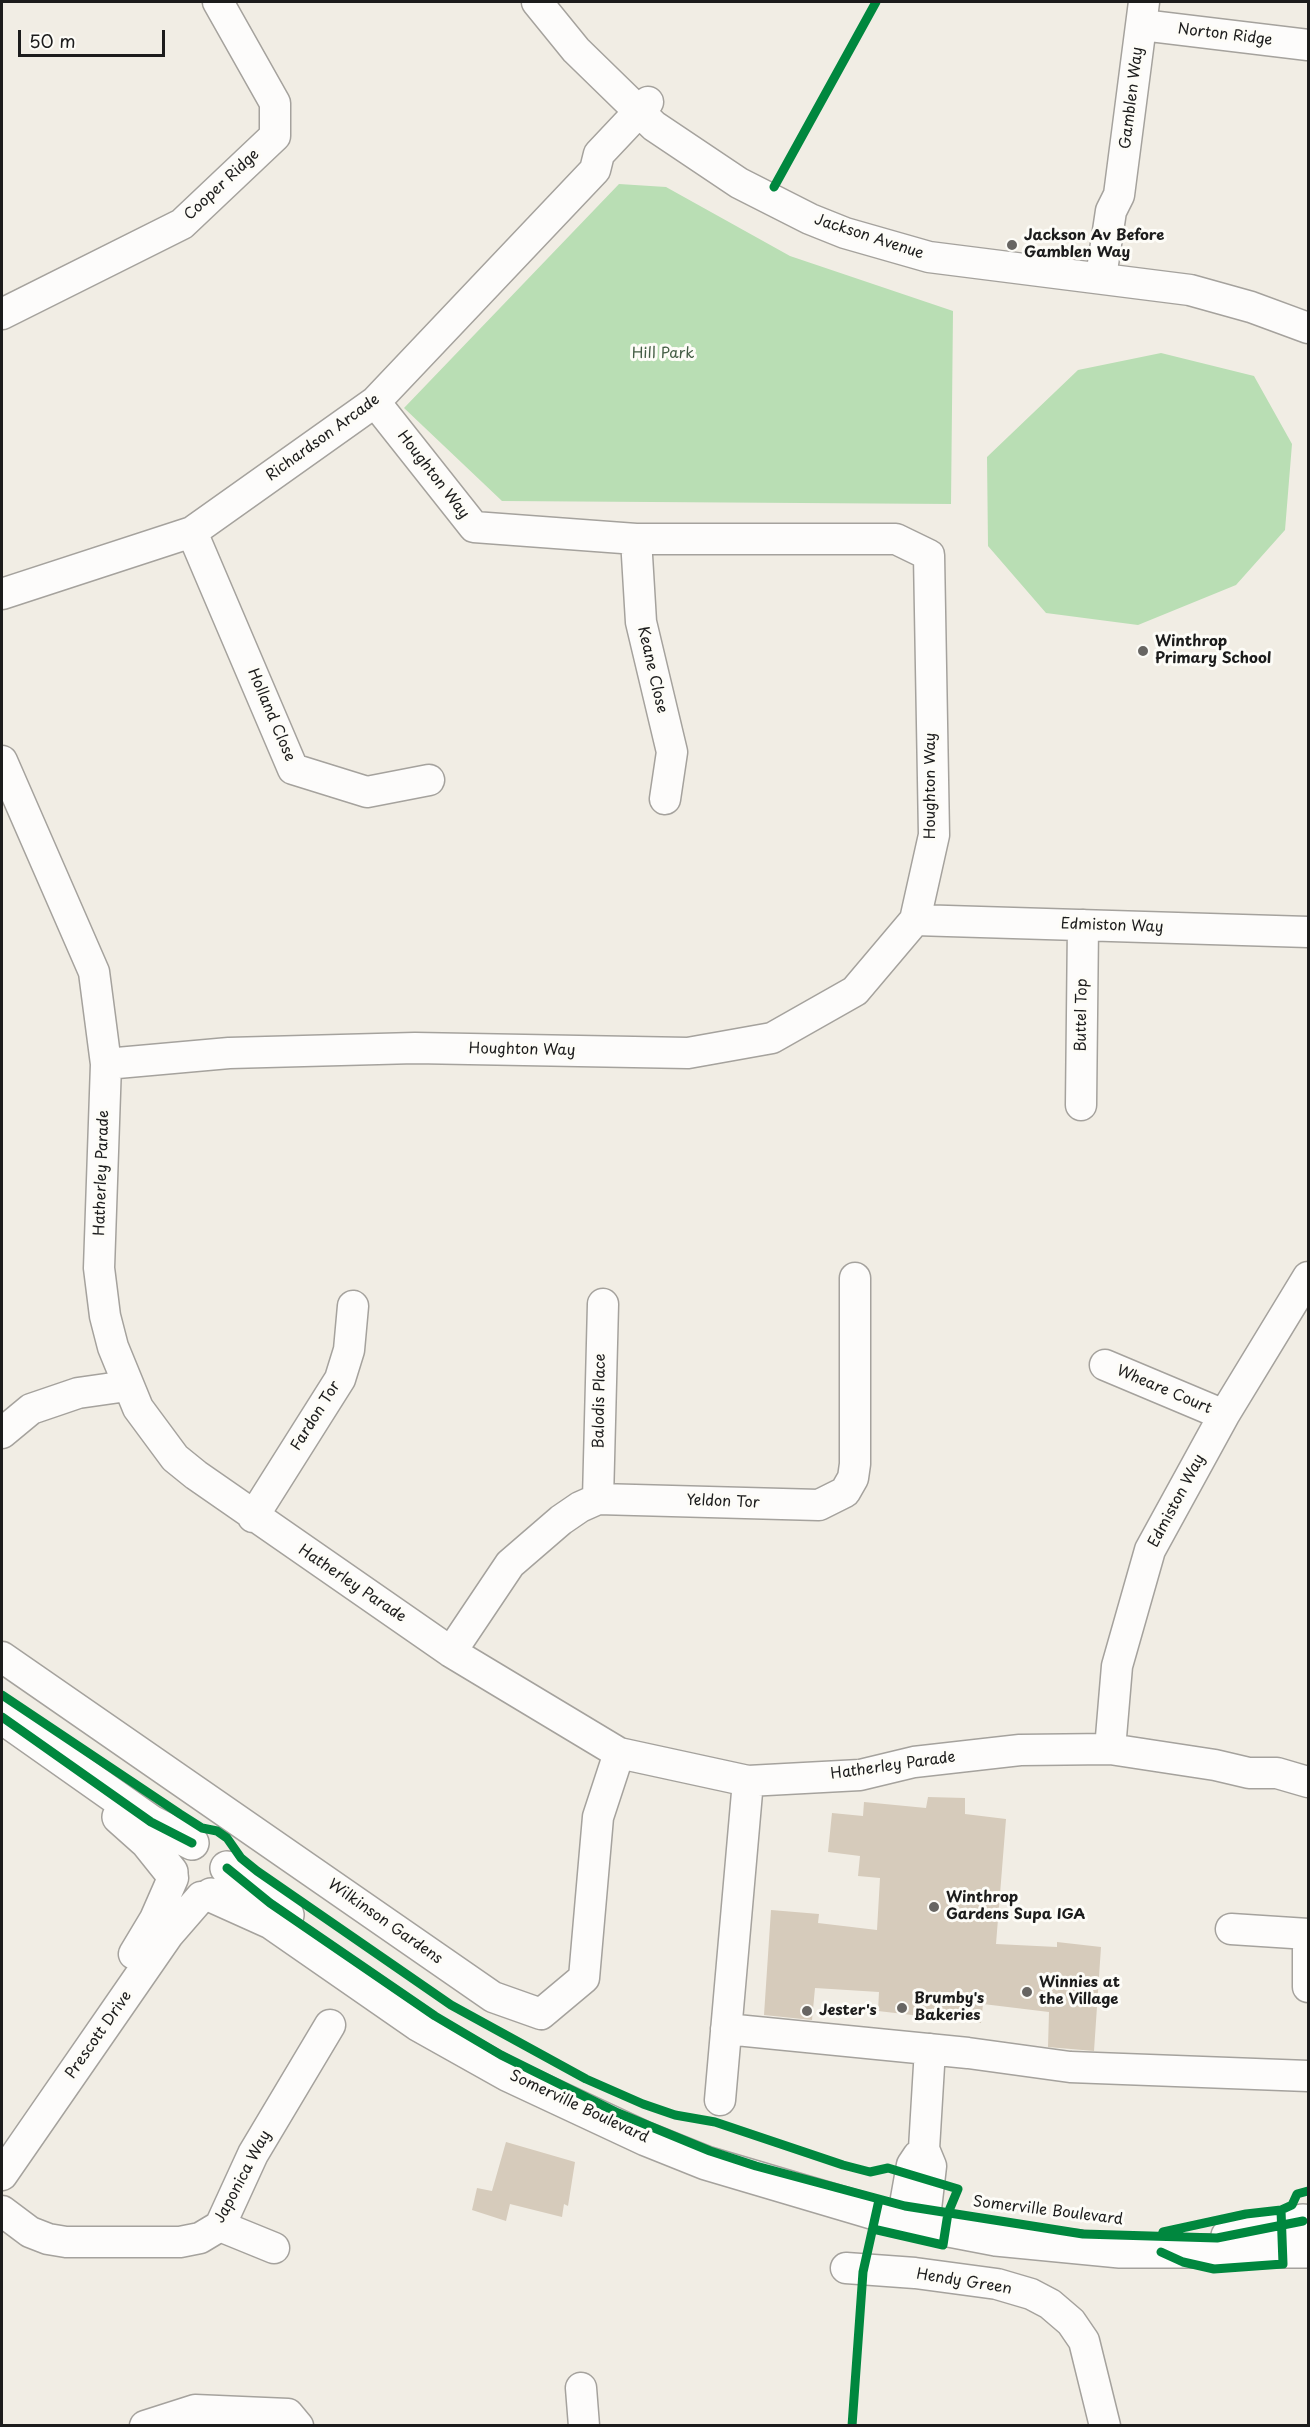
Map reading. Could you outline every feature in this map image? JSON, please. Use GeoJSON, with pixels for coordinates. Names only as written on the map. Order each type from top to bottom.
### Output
{"type":"FeatureCollection","features":[{"type":"Feature","properties":{"kind":"main road"},"geometry":{"type":"LineString","coordinates":[[2,1717],[151,1821],[192,1843],[208,1844],[215,1848],[221,1853],[213,1887],[184,1893],[147,1842],[129,1824],[2,1735]]}},
{"type":"Feature","properties":{"kind":"main road"},"geometry":{"type":"LineString","coordinates":[[172,1875],[172,1864],[179,1851],[192,1843]]}},
{"type":"Feature","properties":{"kind":"main road","name":"Somerville Boulevard"},"geometry":{"type":"LineString","coordinates":[[213,1887],[270,1903],[435,2016],[529,2069],[618,2112],[710,2151],[914,2216],[1083,2234],[1170,2238],[1307,2234]]}},
{"type":"Feature","properties":{"kind":"street","name":"Cooper Ridge"},"geometry":{"type":"LineString","coordinates":[[2,314],[182,224],[275,136],[275,103],[218,2]]}},
{"type":"Feature","properties":{"kind":"street","name":"Jackson Avenue"},"geometry":{"type":"LineString","coordinates":[[537,2],[576,50],[651,114],[739,183],[810,219],[845,233],[929,257],[980,265],[1110,270],[1199,278],[1236,288],[1308,316]]}},
{"type":"Feature","properties":{"kind":"street","name":"Jackson Avenue"},"geometry":{"type":"LineString","coordinates":[[552,2],[651,114]]}},
{"type":"Feature","properties":{"kind":"street","name":"Norton Ridge"},"geometry":{"type":"LineString","coordinates":[[1143,13],[1308,45]]}},
{"type":"Feature","properties":{"kind":"street","name":"Gamblen Way"},"geometry":{"type":"LineString","coordinates":[[1110,270],[1125,212],[1119,195],[1143,13]]}},
{"type":"Feature","properties":{"kind":"street","name":"Richardson Arcade"},"geometry":{"type":"LineString","coordinates":[[2,594],[192,532],[375,402],[595,170],[613,167],[651,114]]}},
{"type":"Feature","properties":{"kind":"street","name":"Jackson Avenue"},"geometry":{"type":"LineString","coordinates":[[1110,270],[1215,295],[1308,328]]}},
{"type":"Feature","properties":{"kind":"street","name":"Houghton Way"},"geometry":{"type":"LineString","coordinates":[[105,1064],[230,1053],[415,1048],[688,1053],[772,1038],[855,991],[915,920],[933,835],[929,555],[896,539],[636,539],[474,527],[375,402]]}},
{"type":"Feature","properties":{"kind":"street","name":"Holland Close"},"geometry":{"type":"LineString","coordinates":[[192,532],[293,769],[368,792],[429,780]]}},
{"type":"Feature","properties":{"kind":"street","name":"Keane Close"},"geometry":{"type":"LineString","coordinates":[[636,539],[641,622],[672,752],[665,799]]}},
{"type":"Feature","properties":{"kind":"street","name":"Hatherley Parade"},"geometry":{"type":"LineString","coordinates":[[2,761],[94,972],[105,1064],[99,1268],[105,1316],[127,1386],[155,1434],[175,1458],[253,1516],[451,1652],[620,1754],[747,1780],[860,1775],[914,1762],[1020,1750],[1110,1749],[1215,1765],[1249,1773],[1278,1773],[1308,1782]]}},
{"type":"Feature","properties":{"kind":"street","name":"Edmiston Way"},"geometry":{"type":"LineString","coordinates":[[915,920],[1308,932]]}},
{"type":"Feature","properties":{"kind":"street","name":"Buttel Top"},"geometry":{"type":"LineString","coordinates":[[1081,1106],[1083,926]]}},
{"type":"Feature","properties":{"kind":"street","name":"Edmiston Way"},"geometry":{"type":"LineString","coordinates":[[1110,1749],[1117,1666],[1150,1550],[1224,1415],[1308,1277]]}},
{"type":"Feature","properties":{"kind":"street","name":"Yeldon Tor"},"geometry":{"type":"LineString","coordinates":[[451,1652],[510,1564],[561,1520],[579,1507],[598,1499],[819,1505],[845,1492],[853,1478],[855,1464],[855,1278]]}},
{"type":"Feature","properties":{"kind":"street","name":"Balodis Place"},"geometry":{"type":"LineString","coordinates":[[598,1499],[603,1304]]}},
{"type":"Feature","properties":{"kind":"street","name":"Fardon Tor"},"geometry":{"type":"LineString","coordinates":[[253,1516],[340,1378],[349,1350],[352,1306]]}},
{"type":"Feature","properties":{"kind":"street","name":"Wheare Court"},"geometry":{"type":"LineString","coordinates":[[1105,1365],[1224,1415]]}},
{"type":"Feature","properties":{"kind":"street"},"geometry":{"type":"LineString","coordinates":[[2,1433],[31,1409],[78,1393],[127,1386]]}},
{"type":"Feature","properties":{"kind":"street","name":"Wilkinson Gardens"},"geometry":{"type":"LineString","coordinates":[[2,1657],[493,1997],[541,2014],[584,1978],[598,1817],[620,1754]]}},
{"type":"Feature","properties":{"kind":"street","name":"Hatherley Parade"},"geometry":{"type":"LineString","coordinates":[[1249,1773],[1273,1789],[1308,1798]]}},
{"type":"Feature","properties":{"kind":"street"},"geometry":{"type":"LineString","coordinates":[[720,2100],[747,1780]]}},
{"type":"Feature","properties":{"kind":"street","name":"Prescott Drive"},"geometry":{"type":"LineString","coordinates":[[2,2150],[141,1944],[172,1875]]}},
{"type":"Feature","properties":{"kind":"street","name":"Prescott Drive"},"geometry":{"type":"LineString","coordinates":[[2,2175],[168,1935],[213,1887]]}},
{"type":"Feature","properties":{"kind":"street"},"geometry":{"type":"LineString","coordinates":[[1231,1929],[1308,1934]]}},
{"type":"Feature","properties":{"kind":"street"},"geometry":{"type":"LineString","coordinates":[[1308,1944],[1308,1987]]}},
{"type":"Feature","properties":{"kind":"street","name":"Japonica Way"},"geometry":{"type":"LineString","coordinates":[[2,2211],[30,2232],[66,2242],[180,2242],[200,2238],[220,2226],[253,2154],[330,2025]]}},
{"type":"Feature","properties":{"kind":"street"},"geometry":{"type":"LineString","coordinates":[[726,2029],[930,2049],[1070,2067],[1308,2076]]}},
{"type":"Feature","properties":{"kind":"street"},"geometry":{"type":"LineString","coordinates":[[914,2216],[912,2165],[924,2149],[930,2049]]}},
{"type":"Feature","properties":{"kind":"street"},"geometry":{"type":"LineString","coordinates":[[220,2226],[274,2248]]}},
{"type":"Feature","properties":{"kind":"street","name":"Hendy Green"},"geometry":{"type":"LineString","coordinates":[[846,2268],[915,2273],[997,2284],[1031,2294],[1050,2304],[1071,2322],[1084,2341],[1104,2426]]}},
{"type":"Feature","properties":{"kind":"street"},"geometry":{"type":"LineString","coordinates":[[581,2388],[585,2426]]}},
{"type":"Feature","properties":{"kind":"street"},"geometry":{"type":"LineString","coordinates":[[145,2426],[195,2410],[288,2414],[298,2426]]}},
{"type":"Feature","properties":{"kind":"green space","name":"Hill Park"},"geometry":{"type":"Polygon","coordinates":[[[619,184],[666,187],[790,256],[953,311],[951,504],[502,501],[404,408],[619,184]]]}},
{"type":"Feature","properties":{"kind":"green space"},"geometry":{"type":"Polygon","coordinates":[[[1161,353],[1254,376],[1292,444],[1285,530],[1236,585],[1138,625],[1046,613],[988,546],[987,457],[1078,370],[1161,353]]]}},
{"type":"Feature","properties":{"kind":"building"},"geometry":{"type":"Polygon","coordinates":[[[928,1797],[965,1798],[965,1814],[1006,1819],[996,1944],[1057,1947],[1057,1942],[1101,1947],[1094,2051],[1048,2047],[1049,2012],[983,2004],[981,2023],[878,2011],[879,1992],[815,1988],[812,2020],[764,2015],[771,1910],[819,1914],[818,1923],[877,1930],[880,1878],[858,1876],[860,1856],[828,1852],[832,1813],[863,1816],[864,1802],[926,1808],[928,1797]]]}},
{"type":"Feature","properties":{"kind":"building"},"geometry":{"type":"Polygon","coordinates":[[[506,2142],[575,2162],[568,2206],[564,2204],[562,2217],[510,2204],[506,2221],[472,2210],[477,2188],[492,2191],[506,2142]]]}},
{"type":"Feature","properties":{"kind":"cycle path"},"geometry":{"type":"LineString","coordinates":[[774,187],[876,2]]}},
{"type":"Feature","properties":{"kind":"cycle path"},"geometry":{"type":"LineString","coordinates":[[2,1695],[202,1828],[217,1831],[227,1838],[241,1858],[257,1871],[451,2005],[586,2079],[643,2104],[675,2115],[715,2122],[843,2165],[870,2172],[888,2168],[958,2189],[948,2213],[943,2245],[873,2229]]}},
{"type":"Feature","properties":{"kind":"cycle path"},"geometry":{"type":"LineString","coordinates":[[2,1717],[151,1822],[192,1843]]}},
{"type":"Feature","properties":{"kind":"cycle path"},"geometry":{"type":"LineString","coordinates":[[227,1868],[270,1903],[435,2016],[501,2055],[618,2113],[710,2151],[756,2166],[905,2206],[1083,2234],[1217,2238],[1303,2221]]}},
{"type":"Feature","properties":{"kind":"cycle path"},"geometry":{"type":"LineString","coordinates":[[1161,2252],[1183,2262],[1214,2269],[1283,2264],[1281,2210],[1292,2205],[1297,2194],[1308,2191]]}},
{"type":"Feature","properties":{"kind":"cycle path"},"geometry":{"type":"LineString","coordinates":[[852,2426],[863,2272],[879,2200]]}},
{"type":"Feature","properties":{"kind":"cycle path"},"geometry":{"type":"LineString","coordinates":[[1163,2232],[1246,2214],[1281,2210]]}},
{"type":"Feature","properties":{"kind":"place","name":"Jackson Av Before Gamblen Way"},"geometry":{"type":"Point","coordinates":[1012,245]}},
{"type":"Feature","properties":{"kind":"place","name":"Winthrop Primary School"},"geometry":{"type":"Point","coordinates":[1143,651]}},
{"type":"Feature","properties":{"kind":"place","name":"Winthrop Gardens Supa IGA"},"geometry":{"type":"Point","coordinates":[934,1907]}},
{"type":"Feature","properties":{"kind":"place","name":"Winnies at the Village"},"geometry":{"type":"Point","coordinates":[1027,1992]}},
{"type":"Feature","properties":{"kind":"place","name":"Brumby's Bakeries"},"geometry":{"type":"Point","coordinates":[902,2008]}},
{"type":"Feature","properties":{"kind":"place","name":"Jester's"},"geometry":{"type":"Point","coordinates":[807,2011]}}]}
